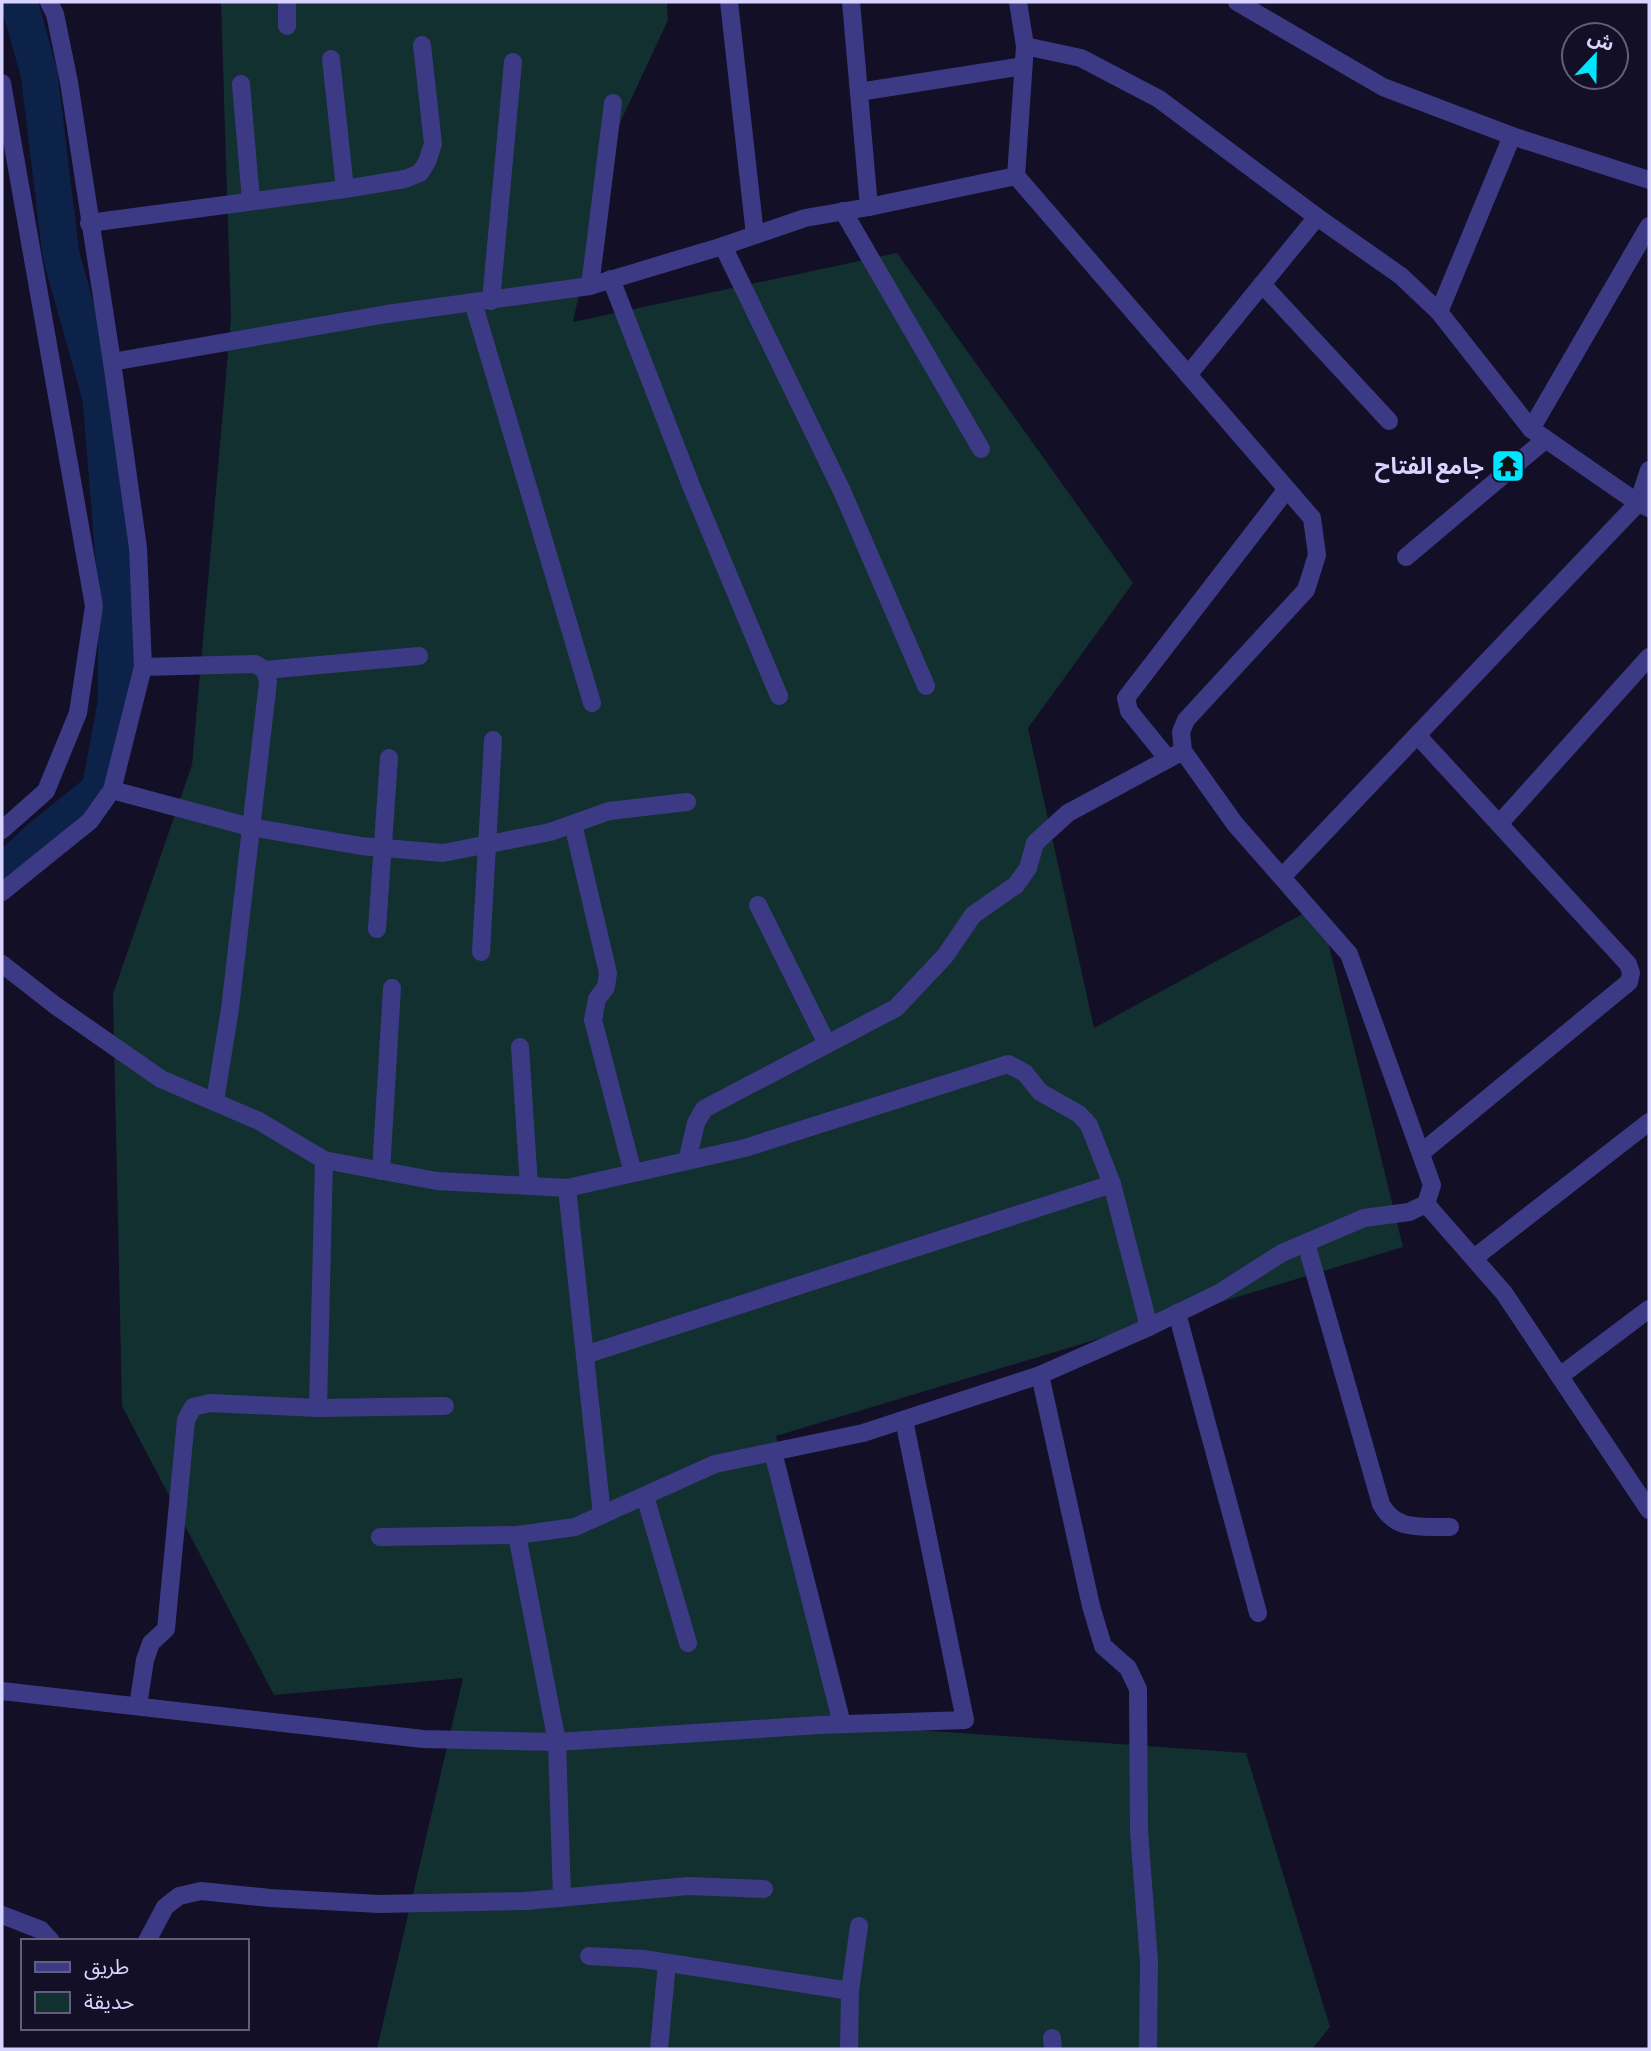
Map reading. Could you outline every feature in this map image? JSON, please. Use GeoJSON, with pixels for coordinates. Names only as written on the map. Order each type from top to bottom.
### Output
{"type":"FeatureCollection","features":[{"type":"Feature","properties":{"kind":"street"},"geometry":{"type":"LineString","coordinates":[[2,892],[90,821],[112,790],[143,667],[138,548],[112,362],[69,82],[55,14],[49,2]]}},
{"type":"Feature","properties":{"kind":"street"},"geometry":{"type":"LineString","coordinates":[[286,2],[287,26]]}},
{"type":"Feature","properties":{"kind":"street"},"geometry":{"type":"LineString","coordinates":[[729,2],[755,235]]}},
{"type":"Feature","properties":{"kind":"street"},"geometry":{"type":"LineString","coordinates":[[851,2],[869,207]]}},
{"type":"Feature","properties":{"kind":"street"},"geometry":{"type":"LineString","coordinates":[[687,1161],[696,1123],[705,1109],[896,1008],[945,956],[973,915],[1016,885],[1028,869],[1035,843],[1069,813],[1175,755],[1186,720],[1306,590],[1317,555],[1312,518],[1016,176],[1025,46],[1018,2]]}},
{"type":"Feature","properties":{"kind":"street"},"geometry":{"type":"LineString","coordinates":[[1237,2],[1383,87],[1512,136],[1649,180]]}},
{"type":"Feature","properties":{"kind":"street"},"geometry":{"type":"LineString","coordinates":[[89,223],[345,189],[405,179],[420,173],[433,144],[422,45]]}},
{"type":"Feature","properties":{"kind":"street"},"geometry":{"type":"LineString","coordinates":[[1025,46],[1081,58],[1159,99],[1401,276],[1439,312],[1538,434],[1644,505]]}},
{"type":"Feature","properties":{"kind":"street"},"geometry":{"type":"LineString","coordinates":[[331,59],[345,189]]}},
{"type":"Feature","properties":{"kind":"street"},"geometry":{"type":"LineString","coordinates":[[513,62],[482,302],[592,703]]}},
{"type":"Feature","properties":{"kind":"street"},"geometry":{"type":"LineString","coordinates":[[859,92],[1023,66]]}},
{"type":"Feature","properties":{"kind":"street"},"geometry":{"type":"LineString","coordinates":[[241,84],[251,200]]}},
{"type":"Feature","properties":{"kind":"street"},"geometry":{"type":"LineString","coordinates":[[2,830],[46,791],[78,713],[94,606],[3,93]]}},
{"type":"Feature","properties":{"kind":"street"},"geometry":{"type":"LineString","coordinates":[[590,286],[613,103]]}},
{"type":"Feature","properties":{"kind":"street"},"geometry":{"type":"LineString","coordinates":[[1439,312],[1512,136]]}},
{"type":"Feature","properties":{"kind":"street"},"geometry":{"type":"LineString","coordinates":[[112,362],[387,314],[590,286],[805,218],[1016,176]]}},
{"type":"Feature","properties":{"kind":"street"},"geometry":{"type":"LineString","coordinates":[[843,211],[981,449]]}},
{"type":"Feature","properties":{"kind":"street"},"geometry":{"type":"LineString","coordinates":[[1188,375],[1317,217]]}},
{"type":"Feature","properties":{"kind":"street"},"geometry":{"type":"LineString","coordinates":[[1406,557],[1538,434],[1649,226]]}},
{"type":"Feature","properties":{"kind":"street"},"geometry":{"type":"LineString","coordinates":[[723,246],[842,491],[926,686]]}},
{"type":"Feature","properties":{"kind":"street"},"geometry":{"type":"LineString","coordinates":[[611,279],[692,488],[779,696]]}},
{"type":"Feature","properties":{"kind":"street"},"geometry":{"type":"LineString","coordinates":[[1262,284],[1389,421]]}},
{"type":"Feature","properties":{"kind":"street"},"geometry":{"type":"LineString","coordinates":[[1282,877],[1417,734],[1644,505],[1649,470]]}},
{"type":"Feature","properties":{"kind":"street"},"geometry":{"type":"LineString","coordinates":[[380,1537],[517,1535],[575,1527],[715,1464],[863,1433],[1040,1376],[1219,1293],[1282,1253],[1364,1218],[1409,1212],[1426,1204],[1433,1185],[1349,954],[1175,755],[1129,711],[1126,698],[1287,489]]}},
{"type":"Feature","properties":{"kind":"street"},"geometry":{"type":"LineString","coordinates":[[143,667],[255,664],[265,670],[419,656]]}},
{"type":"Feature","properties":{"kind":"street"},"geometry":{"type":"LineString","coordinates":[[1499,824],[1649,657]]}},
{"type":"Feature","properties":{"kind":"street"},"geometry":{"type":"LineString","coordinates":[[215,1101],[230,1009],[268,682],[265,670]]}},
{"type":"Feature","properties":{"kind":"street"},"geometry":{"type":"LineString","coordinates":[[1417,734],[1628,964],[1631,973],[1629,982],[1421,1153]]}},
{"type":"Feature","properties":{"kind":"street"},"geometry":{"type":"LineString","coordinates":[[481,952],[493,740]]}},
{"type":"Feature","properties":{"kind":"street"},"geometry":{"type":"LineString","coordinates":[[377,929],[389,758]]}},
{"type":"Feature","properties":{"kind":"street"},"geometry":{"type":"LineString","coordinates":[[112,790],[250,827],[381,848],[443,853],[550,832],[609,811],[687,802]]}},
{"type":"Feature","properties":{"kind":"street"},"geometry":{"type":"LineString","coordinates":[[573,824],[608,973],[606,987],[597,999],[593,1020],[633,1173]]}},
{"type":"Feature","properties":{"kind":"street"},"geometry":{"type":"LineString","coordinates":[[758,905],[827,1044]]}},
{"type":"Feature","properties":{"kind":"street"},"geometry":{"type":"LineString","coordinates":[[2,964],[55,1006],[161,1079],[259,1121],[324,1160],[437,1181],[567,1188],[745,1148],[1008,1064],[1026,1073],[1040,1092],[1079,1114],[1089,1125],[1112,1184],[1149,1327]]}},
{"type":"Feature","properties":{"kind":"street"},"geometry":{"type":"LineString","coordinates":[[382,1171],[392,988]]}},
{"type":"Feature","properties":{"kind":"street"},"geometry":{"type":"LineString","coordinates":[[520,1046],[530,1186]]}},
{"type":"Feature","properties":{"kind":"street"},"geometry":{"type":"LineString","coordinates":[[1474,1258],[1649,1122]]}},
{"type":"Feature","properties":{"kind":"street"},"geometry":{"type":"LineString","coordinates":[[318,1408],[324,1160]]}},
{"type":"Feature","properties":{"kind":"street"},"geometry":{"type":"LineString","coordinates":[[585,1355],[1112,1184]]}},
{"type":"Feature","properties":{"kind":"street"},"geometry":{"type":"LineString","coordinates":[[567,1188],[602,1516]]}},
{"type":"Feature","properties":{"kind":"street"},"geometry":{"type":"LineString","coordinates":[[1426,1204],[1504,1293],[1649,1510]]}},
{"type":"Feature","properties":{"kind":"street"},"geometry":{"type":"LineString","coordinates":[[1306,1243],[1381,1504],[1388,1517],[1406,1526],[1450,1527]]}},
{"type":"Feature","properties":{"kind":"street"},"geometry":{"type":"LineString","coordinates":[[1560,1376],[1649,1309]]}},
{"type":"Feature","properties":{"kind":"street"},"geometry":{"type":"LineString","coordinates":[[1177,1313],[1258,1614]]}},
{"type":"Feature","properties":{"kind":"street"},"geometry":{"type":"LineString","coordinates":[[1040,1376],[1091,1606],[1103,1646],[1128,1668],[1138,1689],[1139,1831],[1149,1962],[1147,2049]]}},
{"type":"Feature","properties":{"kind":"street"},"geometry":{"type":"LineString","coordinates":[[138,1706],[145,1660],[151,1643],[166,1629],[187,1420],[193,1407],[210,1403],[318,1408],[445,1406]]}},
{"type":"Feature","properties":{"kind":"street"},"geometry":{"type":"LineString","coordinates":[[2,1691],[423,1739],[557,1742],[842,1724],[965,1720],[904,1420]]}},
{"type":"Feature","properties":{"kind":"street"},"geometry":{"type":"LineString","coordinates":[[773,1452],[842,1724]]}},
{"type":"Feature","properties":{"kind":"street"},"geometry":{"type":"LineString","coordinates":[[645,1496],[688,1643]]}},
{"type":"Feature","properties":{"kind":"street"},"geometry":{"type":"LineString","coordinates":[[517,1535],[557,1742],[562,1898]]}},
{"type":"Feature","properties":{"kind":"street"},"geometry":{"type":"LineString","coordinates":[[148,1939],[165,1907],[178,1896],[201,1891],[379,1904],[526,1901],[688,1885],[764,1889]]}},
{"type":"Feature","properties":{"kind":"street"},"geometry":{"type":"LineString","coordinates":[[2,1914],[41,1930],[49,1939]]}},
{"type":"Feature","properties":{"kind":"street"},"geometry":{"type":"LineString","coordinates":[[849,2049],[850,1991],[859,1926]]}},
{"type":"Feature","properties":{"kind":"street"},"geometry":{"type":"LineString","coordinates":[[589,1956],[643,1959],[850,1991]]}},
{"type":"Feature","properties":{"kind":"street"},"geometry":{"type":"LineString","coordinates":[[659,2049],[667,1963]]}},
{"type":"Feature","properties":{"kind":"green space"},"geometry":{"type":"Polygon","coordinates":[[[221,2],[667,2],[668,20],[613,138],[573,322],[897,253],[1133,583],[1028,728],[1094,1028],[1319,905],[1403,1247],[776,1436],[847,1725],[1246,1753],[1330,2027],[1312,2049],[377,2049],[463,1678],[274,1695],[122,1406],[113,994],[192,765],[231,319],[221,2]]]}},
{"type":"Feature","properties":{"kind":"waterway"},"geometry":{"type":"LineString","coordinates":[[2,874],[38,840],[100,790],[116,704],[117,597],[101,398],[61,255],[39,73],[19,2]]}},
{"type":"Feature","properties":{"kind":"place","name":"جامع الفتاح"},"geometry":{"type":"Point","coordinates":[1508,466]}}]}
